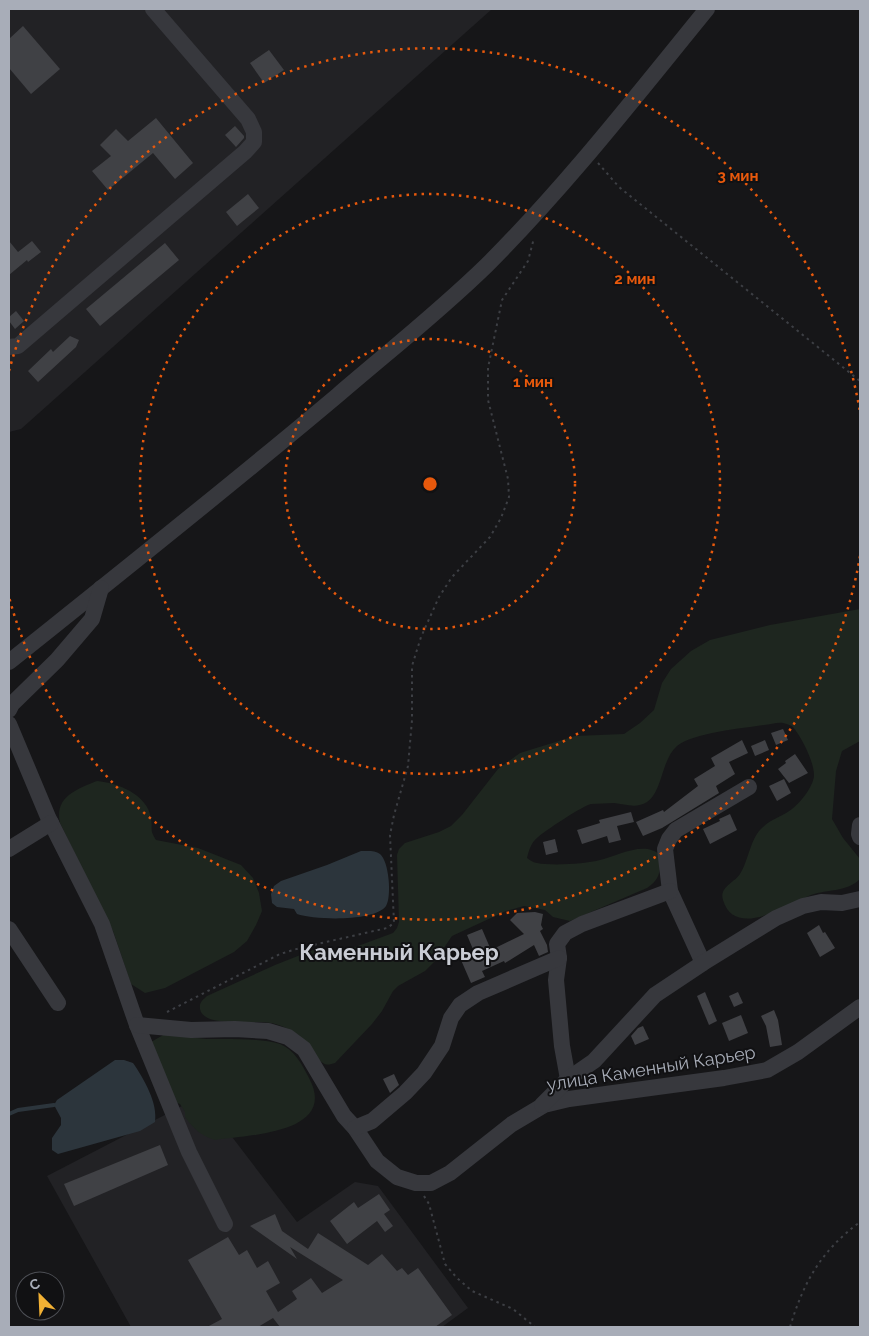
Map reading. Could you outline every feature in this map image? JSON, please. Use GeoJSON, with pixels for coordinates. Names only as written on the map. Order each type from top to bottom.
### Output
{"type":"FeatureCollection","features":[{"type":"Feature","properties":{"kind":"street"},"geometry":{"type":"LineString","coordinates":[[9,347],[18,346],[254,142],[254,132],[248,120],[153,9]]}},
{"type":"Feature","properties":{"kind":"street"},"geometry":{"type":"LineString","coordinates":[[9,662],[275,448],[426,320],[486,266],[532,219],[590,154],[707,9]]}},
{"type":"Feature","properties":{"kind":"street"},"geometry":{"type":"LineString","coordinates":[[9,710],[12,704],[57,660],[92,619],[101,588]]}},
{"type":"Feature","properties":{"kind":"street"},"geometry":{"type":"LineString","coordinates":[[9,724],[51,824],[102,924],[137,1025],[189,1152],[225,1224]]}},
{"type":"Feature","properties":{"kind":"street"},"geometry":{"type":"LineString","coordinates":[[704,963],[670,891],[665,849],[669,838],[676,830],[749,787]]}},
{"type":"Feature","properties":{"kind":"street"},"geometry":{"type":"LineString","coordinates":[[9,849],[51,824]]}},
{"type":"Feature","properties":{"kind":"street"},"geometry":{"type":"LineString","coordinates":[[860,825],[860,837]]}},
{"type":"Feature","properties":{"kind":"street"},"geometry":{"type":"LineString","coordinates":[[568,1079],[562,1046],[556,980],[559,958],[557,944],[565,934],[582,924],[670,891]]}},
{"type":"Feature","properties":{"kind":"street"},"geometry":{"type":"LineString","coordinates":[[539,1108],[568,1079],[594,1061],[655,995],[704,963],[776,918],[803,906],[821,902],[842,903],[860,899]]}},
{"type":"Feature","properties":{"kind":"street"},"geometry":{"type":"LineString","coordinates":[[9,929],[58,1004]]}},
{"type":"Feature","properties":{"kind":"street"},"geometry":{"type":"LineString","coordinates":[[355,1128],[372,1121],[424,1074],[442,1046],[451,1018],[460,1005],[478,993],[559,958]]}},
{"type":"Feature","properties":{"kind":"street","name":"улица Каменный Карьер"},"geometry":{"type":"LineString","coordinates":[[416,1183],[431,1183],[450,1173],[512,1124],[539,1108],[569,1099],[724,1078],[767,1070],[798,1052],[860,1007]]}},
{"type":"Feature","properties":{"kind":"street"},"geometry":{"type":"LineString","coordinates":[[137,1025],[191,1030],[235,1029],[268,1031],[288,1037],[304,1049],[344,1116],[355,1128],[378,1161],[397,1177],[416,1183]]}},
{"type":"Feature","properties":{"kind":"path"},"geometry":{"type":"LineString","coordinates":[[590,154],[619,187],[860,381]]}},
{"type":"Feature","properties":{"kind":"path"},"geometry":{"type":"LineString","coordinates":[[166,1013],[280,954],[387,928],[394,923],[390,835],[408,766],[412,720],[412,666],[421,637],[439,598],[452,577],[490,537],[501,518],[509,497],[508,479],[488,400],[488,368],[502,300],[528,261],[532,248],[534,236],[532,219]]}},
{"type":"Feature","properties":{"kind":"path"},"geometry":{"type":"LineString","coordinates":[[416,1183],[429,1204],[446,1264],[457,1278],[472,1291],[513,1309],[535,1327]]}},
{"type":"Feature","properties":{"kind":"path"},"geometry":{"type":"LineString","coordinates":[[790,1327],[796,1307],[810,1276],[824,1254],[860,1222]]}},
{"type":"Feature","properties":{"kind":"shaded area"},"geometry":{"type":"Polygon","coordinates":[[[9,9],[492,9],[21,429],[9,432],[9,9]]]}},
{"type":"Feature","properties":{"kind":"shaded area"},"geometry":{"type":"Polygon","coordinates":[[[860,609],[860,741],[842,751],[836,771],[832,819],[843,838],[860,859],[860,879],[855,883],[843,888],[811,895],[763,916],[739,917],[729,912],[723,900],[723,892],[740,874],[755,837],[766,824],[799,803],[809,789],[814,775],[807,750],[790,725],[778,723],[706,734],[684,741],[677,746],[668,759],[656,791],[647,802],[635,806],[614,803],[591,804],[547,830],[537,838],[529,849],[527,858],[543,864],[594,861],[639,849],[654,851],[660,855],[660,866],[659,874],[652,884],[647,888],[570,921],[553,917],[545,910],[524,906],[506,911],[452,936],[435,961],[425,971],[398,986],[393,991],[372,1024],[335,1063],[328,1065],[323,1063],[299,1035],[282,1026],[265,1022],[217,1021],[203,1015],[200,1005],[207,996],[275,965],[313,950],[347,950],[393,933],[399,922],[397,855],[399,849],[405,843],[451,826],[498,769],[520,753],[575,736],[624,734],[654,710],[662,683],[671,669],[691,651],[710,640],[770,625],[860,609]]]}},
{"type":"Feature","properties":{"kind":"shaded area"},"geometry":{"type":"Polygon","coordinates":[[[97,781],[122,787],[138,796],[144,802],[151,818],[152,831],[156,840],[198,848],[241,865],[253,878],[259,893],[262,911],[247,941],[234,952],[165,988],[145,993],[131,984],[113,931],[60,823],[60,807],[64,800],[75,791],[97,781]]]}},
{"type":"Feature","properties":{"kind":"shaded area"},"geometry":{"type":"Polygon","coordinates":[[[361,851],[371,851],[380,854],[386,864],[389,879],[389,895],[386,906],[379,911],[357,917],[317,918],[297,914],[294,909],[277,907],[272,903],[271,894],[274,886],[281,881],[361,851]]]}},
{"type":"Feature","properties":{"kind":"shaded area"},"geometry":{"type":"Polygon","coordinates":[[[165,1034],[191,1038],[244,1039],[280,1044],[298,1058],[309,1078],[315,1097],[311,1111],[301,1121],[267,1133],[215,1140],[206,1136],[191,1125],[185,1117],[185,1112],[180,1104],[175,1102],[151,1042],[165,1034]]]}},
{"type":"Feature","properties":{"kind":"shaded area"},"geometry":{"type":"Polygon","coordinates":[[[115,1060],[133,1063],[137,1069],[152,1099],[155,1122],[140,1131],[58,1154],[52,1150],[52,1138],[61,1125],[61,1118],[54,1105],[57,1100],[115,1060]]]}},
{"type":"Feature","properties":{"kind":"shaded area"},"geometry":{"type":"Polygon","coordinates":[[[184,1105],[226,1129],[297,1222],[355,1182],[378,1186],[468,1308],[442,1327],[131,1327],[47,1176],[184,1105]]]}},
{"type":"Feature","properties":{"kind":"building"},"geometry":{"type":"Polygon","coordinates":[[[23,26],[60,69],[31,94],[9,68],[9,39],[23,26]]]}},
{"type":"Feature","properties":{"kind":"building"},"geometry":{"type":"Polygon","coordinates":[[[269,50],[284,70],[264,83],[250,63],[269,50]]]}},
{"type":"Feature","properties":{"kind":"building"},"geometry":{"type":"Polygon","coordinates":[[[156,118],[193,163],[175,179],[153,153],[108,190],[92,171],[111,156],[100,145],[116,129],[128,141],[156,118]]]}},
{"type":"Feature","properties":{"kind":"building"},"geometry":{"type":"Polygon","coordinates":[[[235,126],[244,136],[236,147],[225,135],[235,126]]]}},
{"type":"Feature","properties":{"kind":"building"},"geometry":{"type":"Polygon","coordinates":[[[248,194],[259,208],[237,226],[226,212],[248,194]]]}},
{"type":"Feature","properties":{"kind":"building"},"geometry":{"type":"Polygon","coordinates":[[[9,241],[18,252],[32,241],[41,252],[28,262],[27,260],[9,275],[9,241]]]}},
{"type":"Feature","properties":{"kind":"building"},"geometry":{"type":"Polygon","coordinates":[[[165,243],[179,260],[100,326],[86,309],[165,243]]]}},
{"type":"Feature","properties":{"kind":"building"},"geometry":{"type":"Polygon","coordinates":[[[16,311],[24,321],[15,329],[9,321],[9,317],[16,311]]]}},
{"type":"Feature","properties":{"kind":"building"},"geometry":{"type":"Polygon","coordinates":[[[70,336],[79,340],[76,347],[38,382],[28,371],[51,349],[53,352],[70,336]]]}},
{"type":"Feature","properties":{"kind":"building"},"geometry":{"type":"Polygon","coordinates":[[[783,729],[788,740],[776,745],[771,733],[783,729]]]}},
{"type":"Feature","properties":{"kind":"building"},"geometry":{"type":"Polygon","coordinates":[[[742,740],[748,753],[729,762],[735,774],[716,786],[719,793],[662,828],[643,836],[636,822],[663,810],[664,812],[698,786],[694,779],[715,766],[711,758],[742,740]]]}},
{"type":"Feature","properties":{"kind":"building"},"geometry":{"type":"Polygon","coordinates":[[[765,740],[769,750],[755,756],[751,746],[765,740]]]}},
{"type":"Feature","properties":{"kind":"building"},"geometry":{"type":"Polygon","coordinates":[[[795,754],[808,773],[789,783],[778,769],[795,754]]]}},
{"type":"Feature","properties":{"kind":"building"},"geometry":{"type":"Polygon","coordinates":[[[784,779],[791,793],[777,801],[769,786],[784,779]]]}},
{"type":"Feature","properties":{"kind":"building"},"geometry":{"type":"Polygon","coordinates":[[[631,812],[634,822],[617,826],[621,840],[609,843],[607,836],[582,844],[577,830],[600,823],[599,820],[631,812]]]}},
{"type":"Feature","properties":{"kind":"building"},"geometry":{"type":"Polygon","coordinates":[[[730,814],[737,830],[710,844],[703,829],[730,814]]]}},
{"type":"Feature","properties":{"kind":"building"},"geometry":{"type":"Polygon","coordinates":[[[555,839],[558,852],[546,855],[543,842],[555,839]]]}},
{"type":"Feature","properties":{"kind":"building"},"geometry":{"type":"Polygon","coordinates":[[[535,912],[543,914],[541,925],[543,929],[540,931],[547,945],[548,952],[539,956],[534,945],[505,963],[504,961],[482,971],[485,977],[471,983],[461,960],[475,954],[467,935],[482,929],[491,950],[524,934],[510,920],[517,913],[535,912]]]}},
{"type":"Feature","properties":{"kind":"building"},"geometry":{"type":"Polygon","coordinates":[[[819,925],[835,948],[820,957],[807,933],[819,925]]]}},
{"type":"Feature","properties":{"kind":"building"},"geometry":{"type":"Polygon","coordinates":[[[705,992],[717,1021],[709,1025],[697,996],[705,992]]]}},
{"type":"Feature","properties":{"kind":"building"},"geometry":{"type":"Polygon","coordinates":[[[738,992],[743,1003],[734,1007],[729,996],[738,992]]]}},
{"type":"Feature","properties":{"kind":"building"},"geometry":{"type":"Polygon","coordinates":[[[774,1010],[778,1020],[782,1045],[770,1047],[766,1026],[761,1016],[774,1010]]]}},
{"type":"Feature","properties":{"kind":"building"},"geometry":{"type":"Polygon","coordinates":[[[741,1015],[748,1033],[729,1041],[722,1023],[741,1015]]]}},
{"type":"Feature","properties":{"kind":"building"},"geometry":{"type":"Polygon","coordinates":[[[643,1026],[649,1039],[635,1045],[631,1036],[638,1028],[643,1026]]]}},
{"type":"Feature","properties":{"kind":"building"},"geometry":{"type":"Polygon","coordinates":[[[394,1074],[399,1085],[390,1093],[383,1079],[394,1074]]]}},
{"type":"Feature","properties":{"kind":"building"},"geometry":{"type":"Polygon","coordinates":[[[160,1145],[168,1165],[74,1206],[64,1184],[160,1145]]]}},
{"type":"Feature","properties":{"kind":"building"},"geometry":{"type":"Polygon","coordinates":[[[379,1194],[390,1210],[384,1214],[393,1226],[385,1232],[377,1221],[347,1244],[330,1221],[354,1202],[358,1208],[379,1194]]]}},
{"type":"Feature","properties":{"kind":"building"},"geometry":{"type":"Polygon","coordinates":[[[275,1214],[282,1231],[308,1249],[318,1233],[368,1265],[382,1254],[397,1271],[402,1268],[408,1275],[418,1268],[452,1315],[435,1327],[280,1327],[273,1318],[258,1327],[207,1327],[222,1319],[188,1260],[228,1237],[239,1255],[247,1250],[257,1268],[268,1261],[280,1283],[266,1291],[278,1312],[297,1299],[292,1291],[311,1278],[322,1293],[343,1280],[290,1247],[297,1259],[250,1226],[275,1214]]]}},
{"type":"Feature","properties":{"kind":"waterway"},"geometry":{"type":"LineString","coordinates":[[9,1114],[18,1110],[54,1105]]}},
{"type":"Feature","properties":{"kind":"district","name":"Каменный Карьер"},"geometry":{"type":"Point","coordinates":[399,952]}}]}
